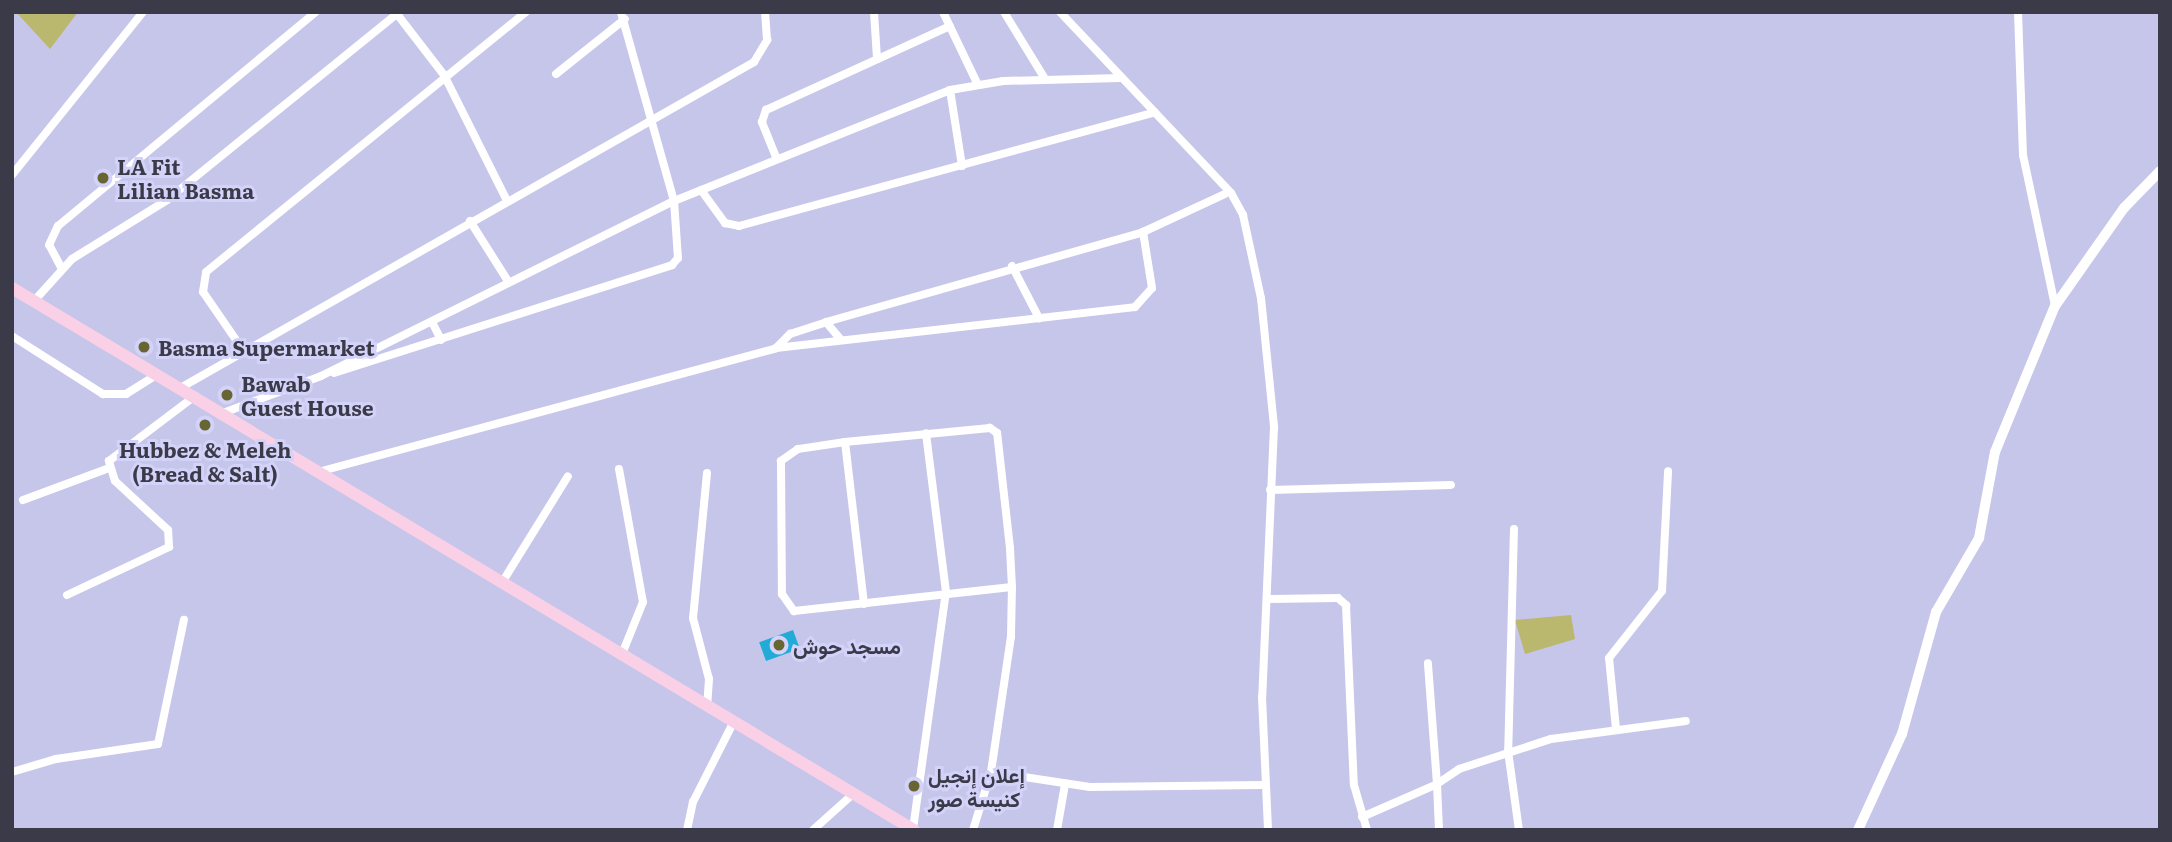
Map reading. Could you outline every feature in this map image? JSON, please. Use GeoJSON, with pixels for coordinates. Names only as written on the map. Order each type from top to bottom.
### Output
{"type":"FeatureCollection","features":[{"type":"Feature","properties":{"kind":"main road"},"geometry":{"type":"LineString","coordinates":[[12,288],[157,375],[182,387],[312,473],[503,581],[733,723],[914,829]]}},
{"type":"Feature","properties":{"kind":"street"},"geometry":{"type":"LineString","coordinates":[[62,269],[49,246],[58,226],[316,12]]}},
{"type":"Feature","properties":{"kind":"street"},"geometry":{"type":"LineString","coordinates":[[245,353],[203,292],[206,272],[444,75],[526,12]]}},
{"type":"Feature","properties":{"kind":"street"},"geometry":{"type":"LineString","coordinates":[[182,387],[649,119],[754,62],[766,40],[765,12]]}},
{"type":"Feature","properties":{"kind":"street"},"geometry":{"type":"LineString","coordinates":[[874,12],[877,59]]}},
{"type":"Feature","properties":{"kind":"street"},"geometry":{"type":"LineString","coordinates":[[943,12],[977,83]]}},
{"type":"Feature","properties":{"kind":"street"},"geometry":{"type":"LineString","coordinates":[[1004,12],[1045,79]]}},
{"type":"Feature","properties":{"kind":"street"},"geometry":{"type":"LineString","coordinates":[[1060,12],[1155,112],[1225,194],[1240,205],[1261,298],[1274,427],[1262,785],[1268,830]]}},
{"type":"Feature","properties":{"kind":"street"},"geometry":{"type":"LineString","coordinates":[[2018,12],[2022,155],[2054,306]]}},
{"type":"Feature","properties":{"kind":"street"},"geometry":{"type":"LineString","coordinates":[[12,174],[142,13]]}},
{"type":"Feature","properties":{"kind":"street"},"geometry":{"type":"LineString","coordinates":[[34,301],[62,269],[167,200],[398,13],[444,75],[507,201]]}},
{"type":"Feature","properties":{"kind":"street"},"geometry":{"type":"LineString","coordinates":[[223,413],[321,376],[672,265],[679,243],[674,201],[649,119],[623,16],[556,74]]}},
{"type":"Feature","properties":{"kind":"street"},"geometry":{"type":"LineString","coordinates":[[776,158],[762,122],[766,110],[950,26]]}},
{"type":"Feature","properties":{"kind":"street"},"geometry":{"type":"LineString","coordinates":[[321,376],[674,201],[950,90],[977,83],[1120,78]]}},
{"type":"Feature","properties":{"kind":"street"},"geometry":{"type":"LineString","coordinates":[[950,90],[962,166]]}},
{"type":"Feature","properties":{"kind":"street"},"geometry":{"type":"LineString","coordinates":[[701,190],[725,223],[739,226],[1155,112]]}},
{"type":"Feature","properties":{"kind":"street"},"geometry":{"type":"LineString","coordinates":[[1858,830],[1902,734],[1936,612],[1979,538],[1998,442],[2054,306],[2124,208],[2160,171]]}},
{"type":"Feature","properties":{"kind":"street"},"geometry":{"type":"LineString","coordinates":[[776,348],[790,334],[825,322],[1013,266],[1143,232],[1225,194]]}},
{"type":"Feature","properties":{"kind":"street"},"geometry":{"type":"LineString","coordinates":[[470,221],[508,282]]}},
{"type":"Feature","properties":{"kind":"street"},"geometry":{"type":"LineString","coordinates":[[312,473],[776,348],[1039,318],[1143,303],[1153,282],[1143,232]]}},
{"type":"Feature","properties":{"kind":"street"},"geometry":{"type":"LineString","coordinates":[[1013,266],[1039,318]]}},
{"type":"Feature","properties":{"kind":"street"},"geometry":{"type":"LineString","coordinates":[[432,322],[441,340]]}},
{"type":"Feature","properties":{"kind":"street"},"geometry":{"type":"LineString","coordinates":[[825,322],[841,340]]}},
{"type":"Feature","properties":{"kind":"street"},"geometry":{"type":"LineString","coordinates":[[12,336],[103,394],[127,394],[157,375]]}},
{"type":"Feature","properties":{"kind":"street"},"geometry":{"type":"LineString","coordinates":[[23,500],[109,468],[122,448],[195,396]]}},
{"type":"Feature","properties":{"kind":"street"},"geometry":{"type":"LineString","coordinates":[[973,830],[991,772],[1012,587],[998,433],[990,428],[845,442],[798,449],[781,461],[782,593],[794,611],[1012,587]]}},
{"type":"Feature","properties":{"kind":"street"},"geometry":{"type":"LineString","coordinates":[[914,829],[946,593],[926,433]]}},
{"type":"Feature","properties":{"kind":"street"},"geometry":{"type":"LineString","coordinates":[[845,442],[864,604]]}},
{"type":"Feature","properties":{"kind":"street"},"geometry":{"type":"LineString","coordinates":[[67,594],[158,555],[171,541],[109,468]]}},
{"type":"Feature","properties":{"kind":"street"},"geometry":{"type":"LineString","coordinates":[[619,469],[643,601],[622,654]]}},
{"type":"Feature","properties":{"kind":"street"},"geometry":{"type":"LineString","coordinates":[[1616,729],[1609,658],[1662,591],[1668,471]]}},
{"type":"Feature","properties":{"kind":"street"},"geometry":{"type":"LineString","coordinates":[[707,473],[693,618],[709,679],[707,707]]}},
{"type":"Feature","properties":{"kind":"street"},"geometry":{"type":"LineString","coordinates":[[503,581],[568,476]]}},
{"type":"Feature","properties":{"kind":"street"},"geometry":{"type":"LineString","coordinates":[[1270,490],[1451,485]]}},
{"type":"Feature","properties":{"kind":"street"},"geometry":{"type":"LineString","coordinates":[[1514,529],[1508,751],[1519,830]]}},
{"type":"Feature","properties":{"kind":"street"},"geometry":{"type":"LineString","coordinates":[[1267,599],[1338,598],[1346,605],[1354,785],[1367,830]]}},
{"type":"Feature","properties":{"kind":"street"},"geometry":{"type":"LineString","coordinates":[[12,772],[56,759],[158,744],[184,620]]}},
{"type":"Feature","properties":{"kind":"street"},"geometry":{"type":"LineString","coordinates":[[1428,663],[1439,830]]}},
{"type":"Feature","properties":{"kind":"street"},"geometry":{"type":"LineString","coordinates":[[1362,817],[1508,751],[1616,729],[1686,721]]}},
{"type":"Feature","properties":{"kind":"street"},"geometry":{"type":"LineString","coordinates":[[687,830],[693,802],[733,723]]}},
{"type":"Feature","properties":{"kind":"street"},"geometry":{"type":"LineString","coordinates":[[991,772],[1065,784],[1262,785]]}},
{"type":"Feature","properties":{"kind":"street"},"geometry":{"type":"LineString","coordinates":[[1057,830],[1065,784]]}},
{"type":"Feature","properties":{"kind":"street"},"geometry":{"type":"LineString","coordinates":[[813,830],[853,794]]}},
{"type":"Feature","properties":{"kind":"shaded area"},"geometry":{"type":"Polygon","coordinates":[[[16,12],[78,12],[50,49],[16,12]]]}},
{"type":"Feature","properties":{"kind":"shaded area"},"geometry":{"type":"Polygon","coordinates":[[[1571,615],[1575,639],[1525,654],[1515,620],[1571,615]]]}},
{"type":"Feature","properties":{"kind":"building","name":"مسجد حوش"},"geometry":{"type":"Polygon","coordinates":[[[793,630],[800,649],[766,661],[759,642],[793,630]]]}},
{"type":"Feature","properties":{"kind":"place","name":"LA Fit Lilian Basma"},"geometry":{"type":"Point","coordinates":[103,178]}},
{"type":"Feature","properties":{"kind":"place","name":"Basma Supermarket"},"geometry":{"type":"Point","coordinates":[144,347]}},
{"type":"Feature","properties":{"kind":"place","name":"Bawab Guest House"},"geometry":{"type":"Point","coordinates":[227,395]}},
{"type":"Feature","properties":{"kind":"place","name":"Hubbez & Meleh (Bread & Salt)"},"geometry":{"type":"Point","coordinates":[205,425]}},
{"type":"Feature","properties":{"kind":"place","name":"مسجد حوش"},"geometry":{"type":"Point","coordinates":[779,645]}},
{"type":"Feature","properties":{"kind":"place","name":"إعلان إنجيل كنيسة صور"},"geometry":{"type":"Point","coordinates":[914,786]}}]}
